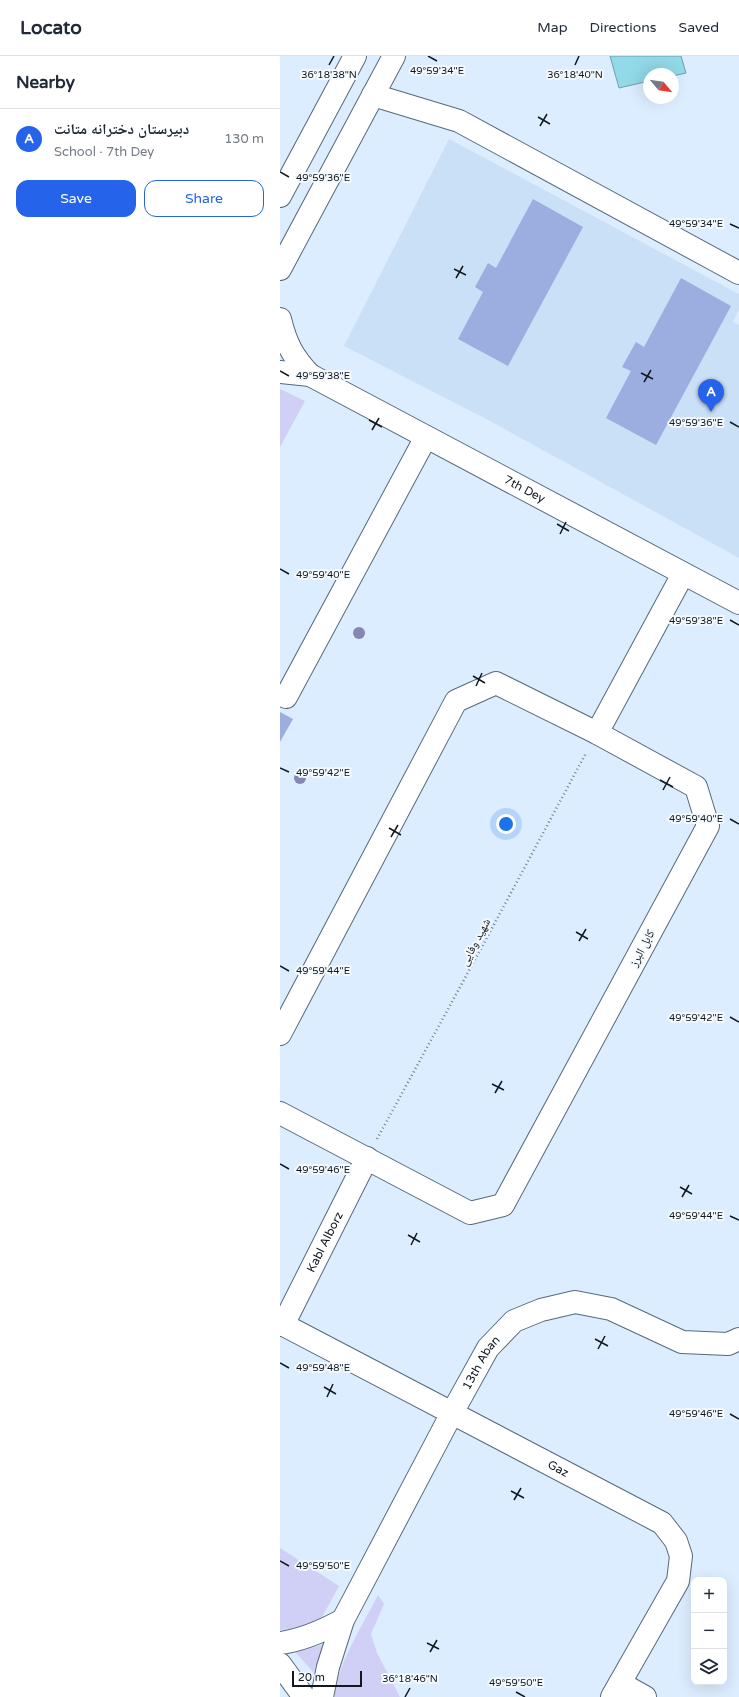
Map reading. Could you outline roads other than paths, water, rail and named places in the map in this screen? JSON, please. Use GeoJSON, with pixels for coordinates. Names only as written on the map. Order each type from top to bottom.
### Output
{"type":"FeatureCollection","features":[{"type":"Feature","properties":{"kind":"street"},"geometry":{"type":"LineString","coordinates":[[280,196],[355,56]]}},
{"type":"Feature","properties":{"kind":"street"},"geometry":{"type":"LineString","coordinates":[[280,270],[394,56]]}},
{"type":"Feature","properties":{"kind":"street"},"geometry":{"type":"LineString","coordinates":[[373,95],[459,121],[739,273]]}},
{"type":"Feature","properties":{"kind":"street"},"geometry":{"type":"LineString","coordinates":[[280,320],[283,333],[294,358],[310,376]]}},
{"type":"Feature","properties":{"kind":"street"},"geometry":{"type":"LineString","coordinates":[[280,372],[310,376]]}},
{"type":"Feature","properties":{"kind":"street","name":"7th Dey"},"geometry":{"type":"LineString","coordinates":[[310,376],[739,603]]}},
{"type":"Feature","properties":{"kind":"street"},"geometry":{"type":"LineString","coordinates":[[286,697],[426,437]]}},
{"type":"Feature","properties":{"kind":"street"},"geometry":{"type":"LineString","coordinates":[[597,733],[683,574]]}},
{"type":"Feature","properties":{"kind":"street","name":"کابل البرز"},"geometry":{"type":"LineString","coordinates":[[280,1034],[456,701],[496,683],[597,733],[696,787],[708,826],[503,1205],[470,1213],[366,1158]]}},
{"type":"Feature","properties":{"kind":"street"},"geometry":{"type":"LineString","coordinates":[[280,1113],[366,1158]]}},
{"type":"Feature","properties":{"kind":"street","name":"Kabl Alborz"},"geometry":{"type":"LineString","coordinates":[[281,1324],[366,1158]]}},
{"type":"Feature","properties":{"kind":"street","name":"13th Aban"},"geometry":{"type":"LineString","coordinates":[[322,1697],[328,1668],[344,1620],[452,1413],[488,1348],[514,1321],[541,1310],[575,1302],[611,1309],[682,1342],[728,1344],[739,1339]]}},
{"type":"Feature","properties":{"kind":"street","name":"Gaz"},"geometry":{"type":"LineString","coordinates":[[281,1324],[662,1523],[676,1541],[681,1556],[678,1581],[616,1690]]}},
{"type":"Feature","properties":{"kind":"street"},"geometry":{"type":"LineString","coordinates":[[280,1643],[292,1642],[318,1633],[344,1620]]}},
{"type":"Feature","properties":{"kind":"street"},"geometry":{"type":"LineString","coordinates":[[280,1664],[304,1697]]}},
{"type":"Feature","properties":{"kind":"street"},"geometry":{"type":"LineString","coordinates":[[616,1690],[645,1697]]}},
{"type":"Feature","properties":{"kind":"place","name":"دبیرستان دخترانه متانت"},"geometry":{"type":"Point","coordinates":[711,412]}}]}
